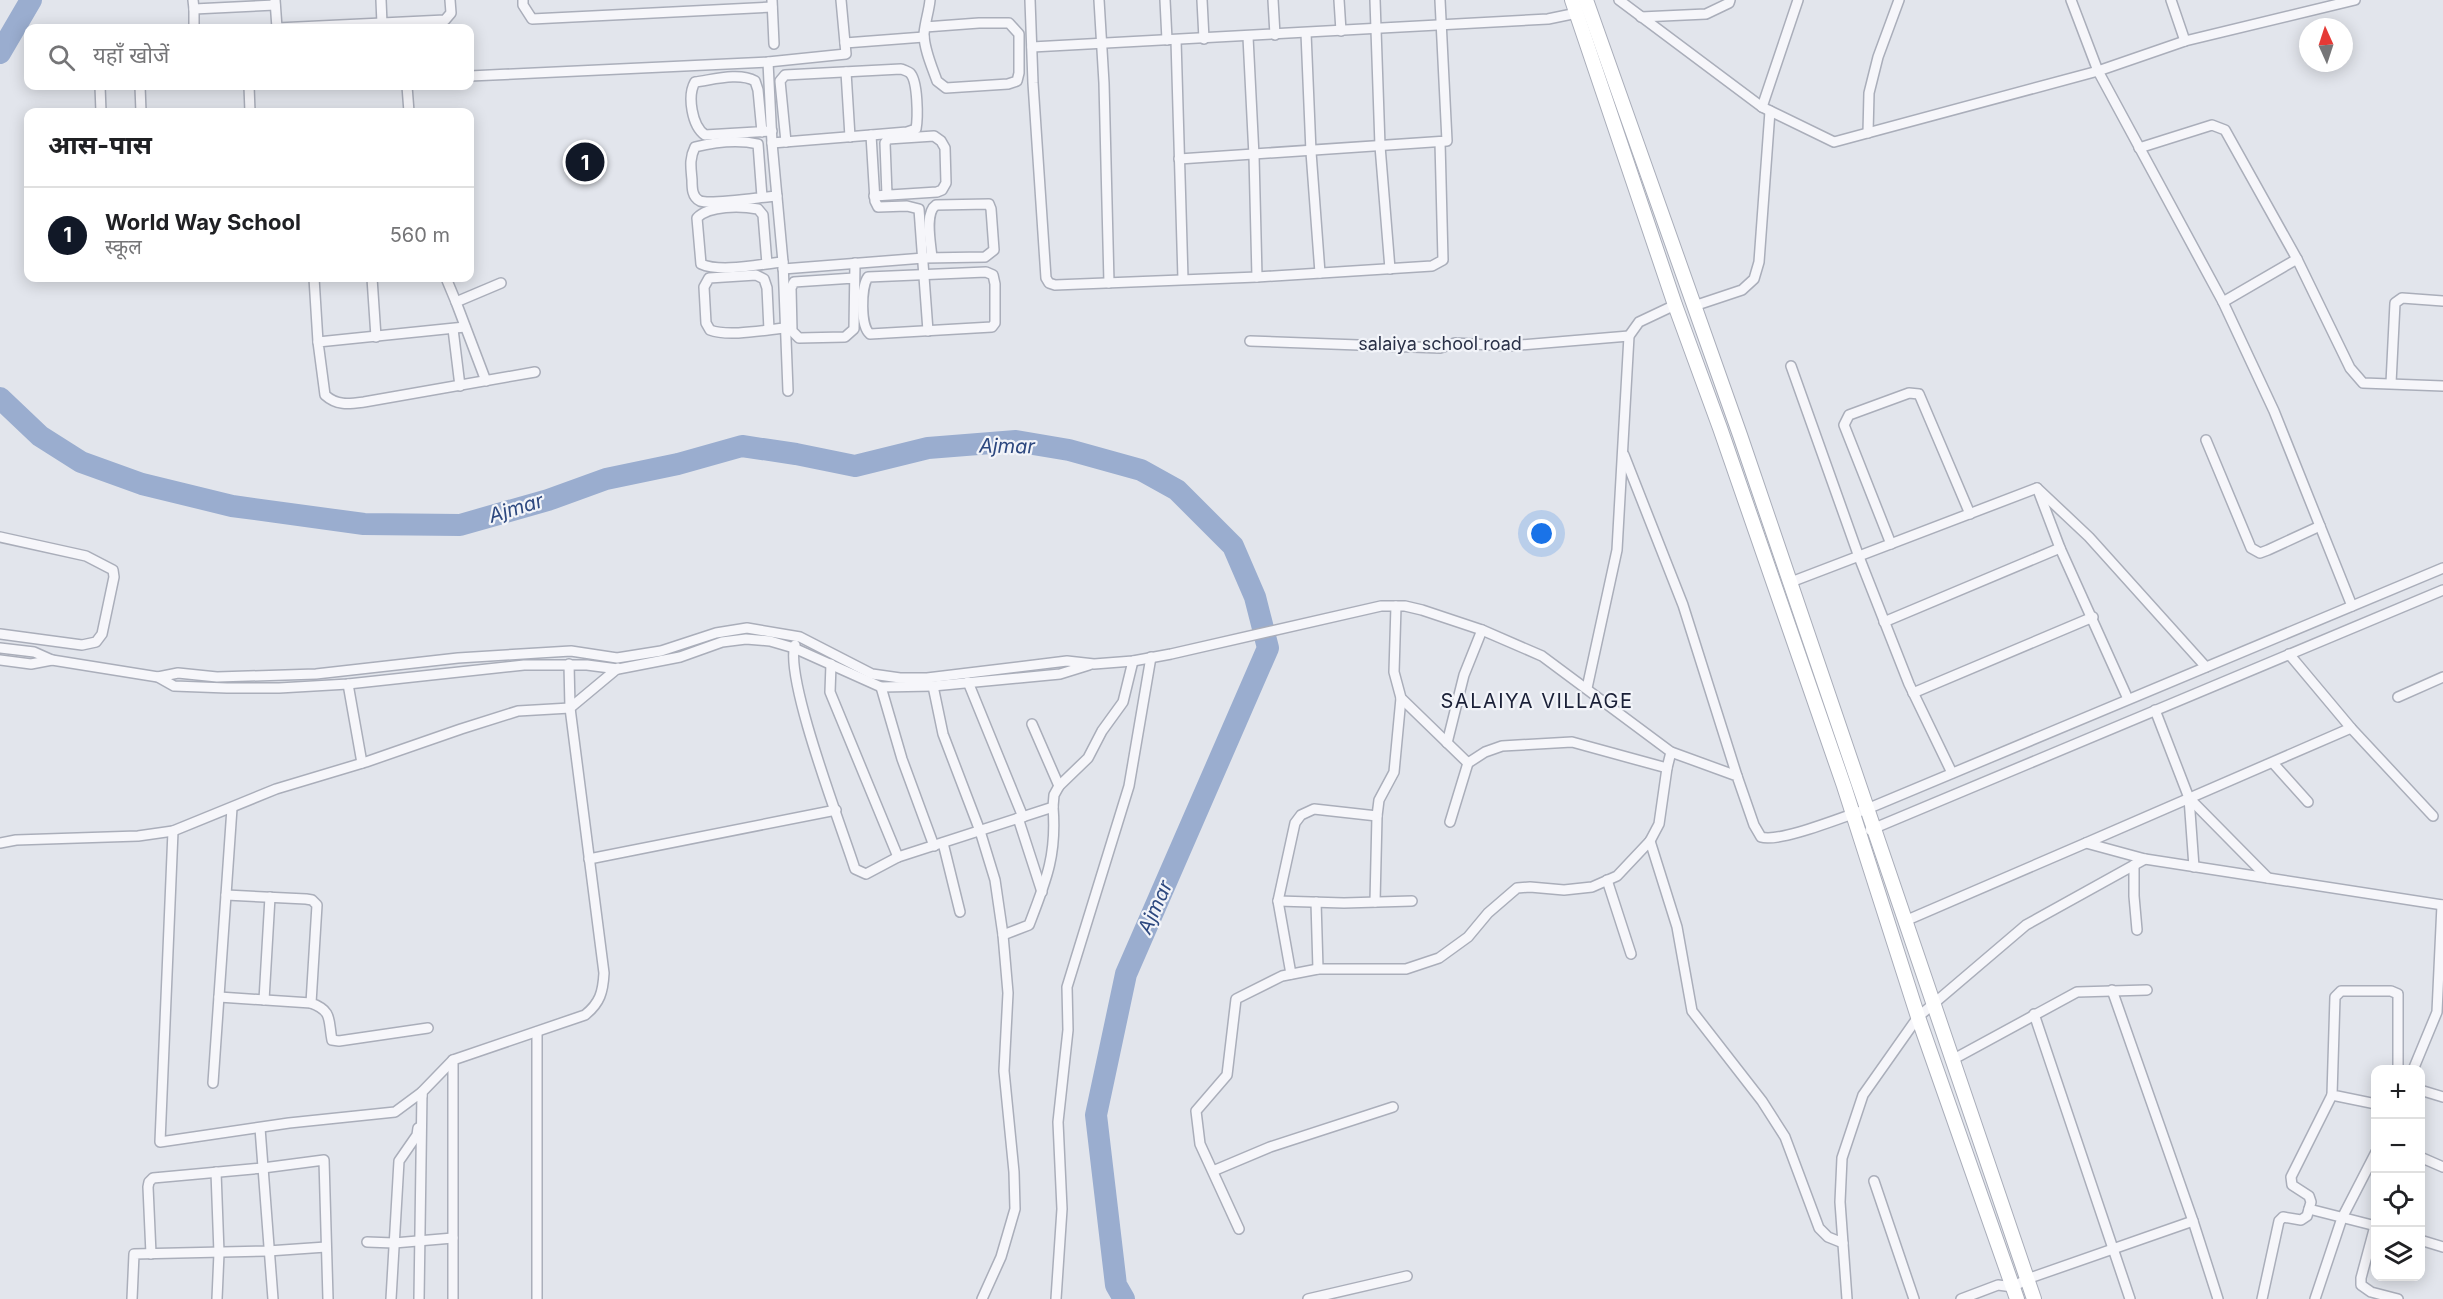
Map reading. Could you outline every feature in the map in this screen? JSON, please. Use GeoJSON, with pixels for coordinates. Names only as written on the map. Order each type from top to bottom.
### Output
{"type":"FeatureCollection","features":[{"type":"Feature","properties":{"kind":"street"},"geometry":{"type":"LineString","coordinates":[[381,0],[382,24],[445,20],[451,13],[450,0]]}},
{"type":"Feature","properties":{"kind":"street"},"geometry":{"type":"LineString","coordinates":[[523,0],[523,5],[532,19],[690,11],[772,4],[774,44]]}},
{"type":"Feature","properties":{"kind":"street"},"geometry":{"type":"LineString","coordinates":[[690,0],[690,11]]}},
{"type":"Feature","properties":{"kind":"street"},"geometry":{"type":"LineString","coordinates":[[474,76],[768,62],[846,54],[841,0]]}},
{"type":"Feature","properties":{"kind":"street"},"geometry":{"type":"LineString","coordinates":[[845,43],[925,32],[979,23],[1009,23],[1018,34],[1019,73],[1017,81],[1008,84],[946,88],[937,81],[925,32],[930,0]]}},
{"type":"Feature","properties":{"kind":"street"},"geometry":{"type":"LineString","coordinates":[[1030,0],[1046,278],[1049,283],[1055,285],[1257,277],[1432,266],[1443,260],[1440,142]]}},
{"type":"Feature","properties":{"kind":"street"},"geometry":{"type":"LineString","coordinates":[[1098,0],[1102,43],[1109,283]]}},
{"type":"Feature","properties":{"kind":"street"},"geometry":{"type":"LineString","coordinates":[[1165,0],[1172,40],[1179,159],[1182,279]]}},
{"type":"Feature","properties":{"kind":"street"},"geometry":{"type":"LineString","coordinates":[[1202,0],[1204,39]]}},
{"type":"Feature","properties":{"kind":"street"},"geometry":{"type":"LineString","coordinates":[[1273,0],[1275,35]]}},
{"type":"Feature","properties":{"kind":"street"},"geometry":{"type":"LineString","coordinates":[[1339,0],[1341,32]]}},
{"type":"Feature","properties":{"kind":"street"},"geometry":{"type":"LineString","coordinates":[[1376,0],[1380,146],[1390,269]]}},
{"type":"Feature","properties":{"kind":"street"},"geometry":{"type":"LineString","coordinates":[[1179,159],[1254,156],[1447,141],[1440,0]]}},
{"type":"Feature","properties":{"kind":"street"},"geometry":{"type":"LineString","coordinates":[[1586,0],[1791,582],[2034,1299]]}},
{"type":"Feature","properties":{"kind":"street"},"geometry":{"type":"LineString","coordinates":[[1619,0],[1766,109],[1834,142],[2098,71],[2185,41],[2355,0]]}},
{"type":"Feature","properties":{"kind":"street"},"geometry":{"type":"LineString","coordinates":[[1641,16],[1706,14],[1729,3],[1730,0]]}},
{"type":"Feature","properties":{"kind":"street"},"geometry":{"type":"LineString","coordinates":[[1694,306],[1742,290],[1754,279],[1759,262],[1766,109],[1798,0]]}},
{"type":"Feature","properties":{"kind":"street"},"geometry":{"type":"LineString","coordinates":[[1868,133],[1869,93],[1878,57],[1899,0]]}},
{"type":"Feature","properties":{"kind":"street"},"geometry":{"type":"LineString","coordinates":[[2072,0],[2098,71],[2223,302],[2274,411],[2352,606]]}},
{"type":"Feature","properties":{"kind":"street"},"geometry":{"type":"LineString","coordinates":[[2171,0],[2185,41]]}},
{"type":"Feature","properties":{"kind":"street"},"geometry":{"type":"LineString","coordinates":[[194,24],[194,4],[275,2],[277,24]]}},
{"type":"Feature","properties":{"kind":"street"},"geometry":{"type":"LineString","coordinates":[[1032,47],[1548,19],[1574,7],[1675,305],[1853,813],[1918,1017],[2015,1293]]}},
{"type":"Feature","properties":{"kind":"street"},"geometry":{"type":"LineString","coordinates":[[1306,33],[1311,152],[1320,273]]}},
{"type":"Feature","properties":{"kind":"street"},"geometry":{"type":"LineString","coordinates":[[1248,37],[1257,277]]}},
{"type":"Feature","properties":{"kind":"street"},"geometry":{"type":"LineString","coordinates":[[767,132],[768,62]]}},
{"type":"Feature","properties":{"kind":"street"},"geometry":{"type":"LineString","coordinates":[[772,143],[786,142],[850,137],[907,132],[916,129],[918,119],[915,81],[910,73],[901,69],[785,75],[780,81],[786,142]]}},
{"type":"Feature","properties":{"kind":"street"},"geometry":{"type":"LineString","coordinates":[[846,72],[850,137]]}},
{"type":"Feature","properties":{"kind":"street"},"geometry":{"type":"LineString","coordinates":[[767,132],[705,135],[699,131],[693,115],[692,87],[695,82],[733,77],[749,78],[755,81],[758,90],[767,132],[772,143],[783,266],[788,391]]}},
{"type":"Feature","properties":{"kind":"street"},"geometry":{"type":"LineString","coordinates":[[100,90],[101,108]]}},
{"type":"Feature","properties":{"kind":"street"},"geometry":{"type":"LineString","coordinates":[[140,90],[141,108]]}},
{"type":"Feature","properties":{"kind":"street"},"geometry":{"type":"LineString","coordinates":[[249,90],[250,108]]}},
{"type":"Feature","properties":{"kind":"street"},"geometry":{"type":"LineString","coordinates":[[407,90],[409,108]]}},
{"type":"Feature","properties":{"kind":"street"},"geometry":{"type":"LineString","coordinates":[[2139,148],[2212,125],[2226,130],[2297,259],[2350,368],[2363,383],[2443,386]]}},
{"type":"Feature","properties":{"kind":"street"},"geometry":{"type":"LineString","coordinates":[[871,135],[874,196],[878,207],[907,206],[919,209],[928,258]]}},
{"type":"Feature","properties":{"kind":"street"},"geometry":{"type":"LineString","coordinates":[[874,196],[887,195],[942,190],[946,183],[945,148],[941,141],[934,136],[888,139],[885,143],[887,195]]}},
{"type":"Feature","properties":{"kind":"street"},"geometry":{"type":"LineString","coordinates":[[762,197],[758,144],[713,143],[695,147],[690,157],[692,193],[699,201],[710,202],[777,196]]}},
{"type":"Feature","properties":{"kind":"street"},"geometry":{"type":"LineString","coordinates":[[767,264],[763,215],[758,209],[719,209],[703,212],[697,218],[701,264],[710,269],[767,264],[783,266],[928,258],[985,257],[994,250],[992,209],[989,204],[936,205],[932,208],[928,258],[925,273],[928,331]]}},
{"type":"Feature","properties":{"kind":"street"},"geometry":{"type":"LineString","coordinates":[[2223,302],[2297,259]]}},
{"type":"Feature","properties":{"kind":"street"},"geometry":{"type":"LineString","coordinates":[[855,263],[855,278],[854,329],[845,337],[798,338],[792,330],[791,288],[794,282],[855,278]]}},
{"type":"Feature","properties":{"kind":"street"},"geometry":{"type":"LineString","coordinates":[[986,272],[993,275],[995,323],[992,327],[870,334],[866,331],[863,319],[865,282],[868,277],[925,273],[986,272]]}},
{"type":"Feature","properties":{"kind":"street"},"geometry":{"type":"LineString","coordinates":[[769,330],[767,288],[764,279],[756,275],[709,278],[704,287],[706,322],[710,330],[726,333],[769,330],[785,328]]}},
{"type":"Feature","properties":{"kind":"street"},"geometry":{"type":"LineString","coordinates":[[314,282],[322,383],[325,395],[331,401],[342,404],[364,402],[535,372]]}},
{"type":"Feature","properties":{"kind":"street"},"geometry":{"type":"LineString","coordinates":[[372,282],[376,337]]}},
{"type":"Feature","properties":{"kind":"street"},"geometry":{"type":"LineString","coordinates":[[448,282],[486,381]]}},
{"type":"Feature","properties":{"kind":"street"},"geometry":{"type":"LineString","coordinates":[[456,302],[501,284]]}},
{"type":"Feature","properties":{"kind":"street"},"geometry":{"type":"LineString","coordinates":[[2391,383],[2395,303],[2402,298],[2443,301]]}},
{"type":"Feature","properties":{"kind":"street"},"geometry":{"type":"LineString","coordinates":[[1587,688],[1617,550],[1629,336],[1639,322],[1675,305]]}},
{"type":"Feature","properties":{"kind":"street"},"geometry":{"type":"LineString","coordinates":[[1684,330],[1701,325]]}},
{"type":"Feature","properties":{"kind":"street"},"geometry":{"type":"LineString","coordinates":[[318,342],[465,327]]}},
{"type":"Feature","properties":{"kind":"street"},"geometry":{"type":"LineString","coordinates":[[453,329],[460,386]]}},
{"type":"Feature","properties":{"kind":"street","name":"salaiya school road"},"geometry":{"type":"LineString","coordinates":[[1250,340],[1440,348],[1455,343],[1509,346],[1629,336]]}},
{"type":"Feature","properties":{"kind":"street"},"geometry":{"type":"LineString","coordinates":[[1791,366],[1858,557],[1913,693],[1952,773]]}},
{"type":"Feature","properties":{"kind":"street"},"geometry":{"type":"LineString","coordinates":[[1891,544],[1844,425],[1849,415],[1909,393],[1918,394],[1970,514]]}},
{"type":"Feature","properties":{"kind":"street"},"geometry":{"type":"LineString","coordinates":[[2206,440],[2251,548],[2260,553],[2320,526]]}},
{"type":"Feature","properties":{"kind":"street"},"geometry":{"type":"LineString","coordinates":[[1623,450],[1683,605],[1754,825],[1761,837],[1767,839],[1867,809],[2443,568]]}},
{"type":"Feature","properties":{"kind":"street"},"geometry":{"type":"LineString","coordinates":[[1791,582],[2037,488]]}},
{"type":"Feature","properties":{"kind":"street"},"geometry":{"type":"LineString","coordinates":[[2037,488],[2060,548],[2128,699]]}},
{"type":"Feature","properties":{"kind":"street"},"geometry":{"type":"LineString","coordinates":[[2037,488],[2089,537],[2206,667]]}},
{"type":"Feature","properties":{"kind":"street"},"geometry":{"type":"LineString","coordinates":[[0,537],[86,556],[113,570],[114,577],[102,634],[96,642],[82,645],[0,634]]}},
{"type":"Feature","properties":{"kind":"street"},"geometry":{"type":"LineString","coordinates":[[1884,622],[2060,548]]}},
{"type":"Feature","properties":{"kind":"street"},"geometry":{"type":"LineString","coordinates":[[1860,835],[2443,590]]}},
{"type":"Feature","properties":{"kind":"street"},"geometry":{"type":"LineString","coordinates":[[158,677],[178,673],[217,677],[316,674],[458,658],[571,651],[618,658],[661,651],[716,633],[747,628],[800,637],[872,674],[900,678],[927,678],[1067,661],[1094,664],[1133,661],[1381,606],[1396,606],[1422,610],[1482,630],[1542,656],[1671,752],[1737,777]]}},
{"type":"Feature","properties":{"kind":"street"},"geometry":{"type":"LineString","coordinates":[[1375,902],[1379,800],[1394,772],[1401,698],[1394,672],[1396,606]]}},
{"type":"Feature","properties":{"kind":"street"},"geometry":{"type":"LineString","coordinates":[[1913,693],[2093,617]]}},
{"type":"Feature","properties":{"kind":"street"},"geometry":{"type":"LineString","coordinates":[[1447,743],[1464,675],[1482,630]]}},
{"type":"Feature","properties":{"kind":"street"},"geometry":{"type":"LineString","coordinates":[[800,637],[794,648],[795,678],[855,869],[860,873],[866,874],[898,857],[1053,807]]}},
{"type":"Feature","properties":{"kind":"street"},"geometry":{"type":"LineString","coordinates":[[0,648],[34,652],[52,660],[158,677],[174,686],[279,688],[348,684],[524,665],[569,664],[618,669],[680,657],[722,642],[746,639],[770,641],[794,648],[881,687],[933,686],[1060,674],[1094,664]]}},
{"type":"Feature","properties":{"kind":"street"},"geometry":{"type":"LineString","coordinates":[[2289,654],[2351,728],[2433,816]]}},
{"type":"Feature","properties":{"kind":"street"},"geometry":{"type":"LineString","coordinates":[[1056,1299],[1062,1209],[1058,1122],[1068,1030],[1066,987],[1129,786],[1151,657]]}},
{"type":"Feature","properties":{"kind":"street"},"geometry":{"type":"LineString","coordinates":[[618,658],[618,669]]}},
{"type":"Feature","properties":{"kind":"street"},"geometry":{"type":"LineString","coordinates":[[0,660],[31,664],[52,660]]}},
{"type":"Feature","properties":{"kind":"street"},"geometry":{"type":"LineString","coordinates":[[1003,935],[1029,925],[1048,878],[1055,833],[1054,795],[1059,786],[1088,758],[1102,731],[1123,702],[1133,661]]}},
{"type":"Feature","properties":{"kind":"street"},"geometry":{"type":"LineString","coordinates":[[831,663],[830,692],[898,857]]}},
{"type":"Feature","properties":{"kind":"street"},"geometry":{"type":"LineString","coordinates":[[173,831],[160,1142],[395,1112],[422,1092],[453,1060],[585,1015],[596,1006],[603,991],[604,973],[570,708],[569,664]]}},
{"type":"Feature","properties":{"kind":"street"},"geometry":{"type":"LineString","coordinates":[[0,843],[16,840],[138,836],[173,831],[276,789],[518,711],[570,708],[618,669]]}},
{"type":"Feature","properties":{"kind":"street"},"geometry":{"type":"LineString","coordinates":[[316,674],[317,686]]}},
{"type":"Feature","properties":{"kind":"street"},"geometry":{"type":"LineString","coordinates":[[2398,697],[2443,677]]}},
{"type":"Feature","properties":{"kind":"street"},"geometry":{"type":"LineString","coordinates":[[968,682],[1021,817],[1042,892]]}},
{"type":"Feature","properties":{"kind":"street"},"geometry":{"type":"LineString","coordinates":[[348,684],[362,763]]}},
{"type":"Feature","properties":{"kind":"street"},"geometry":{"type":"LineString","coordinates":[[933,686],[943,734],[980,831],[995,880],[1008,993],[1004,1071],[1014,1172],[1015,1209],[1000,1257],[982,1299]]}},
{"type":"Feature","properties":{"kind":"street"},"geometry":{"type":"LineString","coordinates":[[881,687],[902,759],[939,844],[960,912]]}},
{"type":"Feature","properties":{"kind":"street"},"geometry":{"type":"LineString","coordinates":[[1401,698],[1468,762]]}},
{"type":"Feature","properties":{"kind":"street"},"geometry":{"type":"LineString","coordinates":[[2155,711],[2190,798],[2194,867]]}},
{"type":"Feature","properties":{"kind":"street"},"geometry":{"type":"LineString","coordinates":[[1032,724],[1059,786]]}},
{"type":"Feature","properties":{"kind":"street"},"geometry":{"type":"LineString","coordinates":[[1905,921],[2351,728]]}},
{"type":"Feature","properties":{"kind":"street"},"geometry":{"type":"LineString","coordinates":[[1450,822],[1468,762],[1485,752],[1502,746],[1572,742],[1667,768]]}},
{"type":"Feature","properties":{"kind":"street"},"geometry":{"type":"LineString","coordinates":[[1239,1229],[1200,1144],[1196,1111],[1227,1075],[1236,999],[1282,976],[1318,969],[1406,969],[1439,958],[1468,937],[1488,913],[1517,888],[1564,890],[1592,887],[1617,876],[1650,841],[1659,824],[1671,752]]}},
{"type":"Feature","properties":{"kind":"street"},"geometry":{"type":"LineString","coordinates":[[2272,763],[2308,802]]}},
{"type":"Feature","properties":{"kind":"street"},"geometry":{"type":"LineString","coordinates":[[2190,798],[2268,878]]}},
{"type":"Feature","properties":{"kind":"street"},"geometry":{"type":"LineString","coordinates":[[213,1083],[232,808]]}},
{"type":"Feature","properties":{"kind":"street"},"geometry":{"type":"LineString","coordinates":[[589,859],[836,810]]}},
{"type":"Feature","properties":{"kind":"street"},"geometry":{"type":"LineString","coordinates":[[1291,974],[1278,901],[1295,823],[1301,814],[1314,810],[1377,816]]}},
{"type":"Feature","properties":{"kind":"street"},"geometry":{"type":"LineString","coordinates":[[1650,841],[1677,927],[1692,1011],[1762,1101],[1785,1137],[1819,1228],[1828,1237],[1843,1243]]}},
{"type":"Feature","properties":{"kind":"street"},"geometry":{"type":"LineString","coordinates":[[2086,843],[2145,859],[2443,905],[2440,1013],[2415,1065]]}},
{"type":"Feature","properties":{"kind":"street"},"geometry":{"type":"LineString","coordinates":[[1846,1299],[1840,1202],[1842,1158],[1863,1095],[1918,1017],[2026,925],[2145,859]]}},
{"type":"Feature","properties":{"kind":"street"},"geometry":{"type":"LineString","coordinates":[[2134,865],[2134,896],[2138,930]]}},
{"type":"Feature","properties":{"kind":"street"},"geometry":{"type":"LineString","coordinates":[[1607,880],[1630,954]]}},
{"type":"Feature","properties":{"kind":"street"},"geometry":{"type":"LineString","coordinates":[[226,895],[306,899],[312,900],[317,905],[311,1003]]}},
{"type":"Feature","properties":{"kind":"street"},"geometry":{"type":"LineString","coordinates":[[264,1000],[270,897]]}},
{"type":"Feature","properties":{"kind":"street"},"geometry":{"type":"LineString","coordinates":[[1278,901],[1412,901]]}},
{"type":"Feature","properties":{"kind":"street"},"geometry":{"type":"LineString","coordinates":[[1316,902],[1318,969]]}},
{"type":"Feature","properties":{"kind":"street"},"geometry":{"type":"LineString","coordinates":[[2112,990],[2218,1299]]}},
{"type":"Feature","properties":{"kind":"street"},"geometry":{"type":"LineString","coordinates":[[1952,1060],[2077,992],[2147,990]]}},
{"type":"Feature","properties":{"kind":"street"},"geometry":{"type":"LineString","coordinates":[[2262,1299],[2279,1221],[2283,1217],[2301,1220],[2307,1216],[2311,1202],[2309,1196],[2292,1185],[2291,1177],[2332,1095],[2335,997],[2342,991],[2391,991],[2398,994],[2398,1065]]}},
{"type":"Feature","properties":{"kind":"street"},"geometry":{"type":"LineString","coordinates":[[219,997],[311,1003],[324,1008],[327,1013],[332,1040],[339,1041],[428,1028]]}},
{"type":"Feature","properties":{"kind":"street"},"geometry":{"type":"LineString","coordinates":[[2034,1014],[2130,1299]]}},
{"type":"Feature","properties":{"kind":"street"},"geometry":{"type":"LineString","coordinates":[[537,1032],[537,1299]]}},
{"type":"Feature","properties":{"kind":"street"},"geometry":{"type":"LineString","coordinates":[[453,1060],[453,1299]]}},
{"type":"Feature","properties":{"kind":"street"},"geometry":{"type":"LineString","coordinates":[[2425,1091],[2443,1097]]}},
{"type":"Feature","properties":{"kind":"street"},"geometry":{"type":"LineString","coordinates":[[419,1299],[422,1092]]}},
{"type":"Feature","properties":{"kind":"street"},"geometry":{"type":"LineString","coordinates":[[391,1299],[399,1161],[417,1135],[422,1092]]}},
{"type":"Feature","properties":{"kind":"street"},"geometry":{"type":"LineString","coordinates":[[2332,1095],[2371,1103]]}},
{"type":"Feature","properties":{"kind":"street"},"geometry":{"type":"LineString","coordinates":[[1213,1171],[1270,1148],[1393,1107]]}},
{"type":"Feature","properties":{"kind":"street"},"geometry":{"type":"LineString","coordinates":[[260,1128],[273,1299]]}},
{"type":"Feature","properties":{"kind":"street"},"geometry":{"type":"LineString","coordinates":[[2425,1159],[2443,1167]]}},
{"type":"Feature","properties":{"kind":"street"},"geometry":{"type":"LineString","coordinates":[[151,1254],[149,1182],[153,1178],[324,1160],[328,1299]]}},
{"type":"Feature","properties":{"kind":"street"},"geometry":{"type":"LineString","coordinates":[[2315,1299],[2342,1218],[2371,1162]]}},
{"type":"Feature","properties":{"kind":"street"},"geometry":{"type":"LineString","coordinates":[[216,1172],[219,1253],[217,1299]]}},
{"type":"Feature","properties":{"kind":"street"},"geometry":{"type":"LineString","coordinates":[[1874,1180],[1914,1299]]}},
{"type":"Feature","properties":{"kind":"street"},"geometry":{"type":"LineString","coordinates":[[2309,1209],[2371,1225]]}},
{"type":"Feature","properties":{"kind":"street"},"geometry":{"type":"LineString","coordinates":[[2015,1293],[2027,1279],[2193,1221]]}},
{"type":"Feature","properties":{"kind":"street"},"geometry":{"type":"LineString","coordinates":[[2375,1227],[2361,1285],[2372,1292],[2398,1299]]}},
{"type":"Feature","properties":{"kind":"street"},"geometry":{"type":"LineString","coordinates":[[367,1242],[394,1243],[453,1238]]}},
{"type":"Feature","properties":{"kind":"street"},"geometry":{"type":"LineString","coordinates":[[2425,1241],[2443,1247]]}},
{"type":"Feature","properties":{"kind":"street"},"geometry":{"type":"LineString","coordinates":[[132,1299],[133,1255],[327,1247]]}},
{"type":"Feature","properties":{"kind":"street"},"geometry":{"type":"LineString","coordinates":[[1308,1299],[1407,1276]]}},
{"type":"Feature","properties":{"kind":"street"},"geometry":{"type":"LineString","coordinates":[[1961,1299],[1998,1285],[2015,1293]]}},
{"type":"Feature","properties":{"kind":"waterway","name":"Ajmar"},"geometry":{"type":"LineString","coordinates":[[0,53],[31,0]]}},
{"type":"Feature","properties":{"kind":"waterway","name":"Ajmar"},"geometry":{"type":"LineString","coordinates":[[0,398],[40,436],[81,462],[142,484],[232,506],[364,524],[460,525],[548,500],[606,479],[678,464],[742,446],[855,466],[928,448],[1016,441],[1069,450],[1141,470],[1177,490],[1233,546],[1255,597],[1268,648],[1126,974],[1096,1115],[1116,1285],[1124,1299]]}},
{"type":"Feature","properties":{"kind":"place","name":"World Way School"},"geometry":{"type":"Point","coordinates":[585,162]}},
{"type":"Feature","properties":{"kind":"district","name":"SALAIYA VILLAGE"},"geometry":{"type":"Point","coordinates":[1537,701]}}]}
